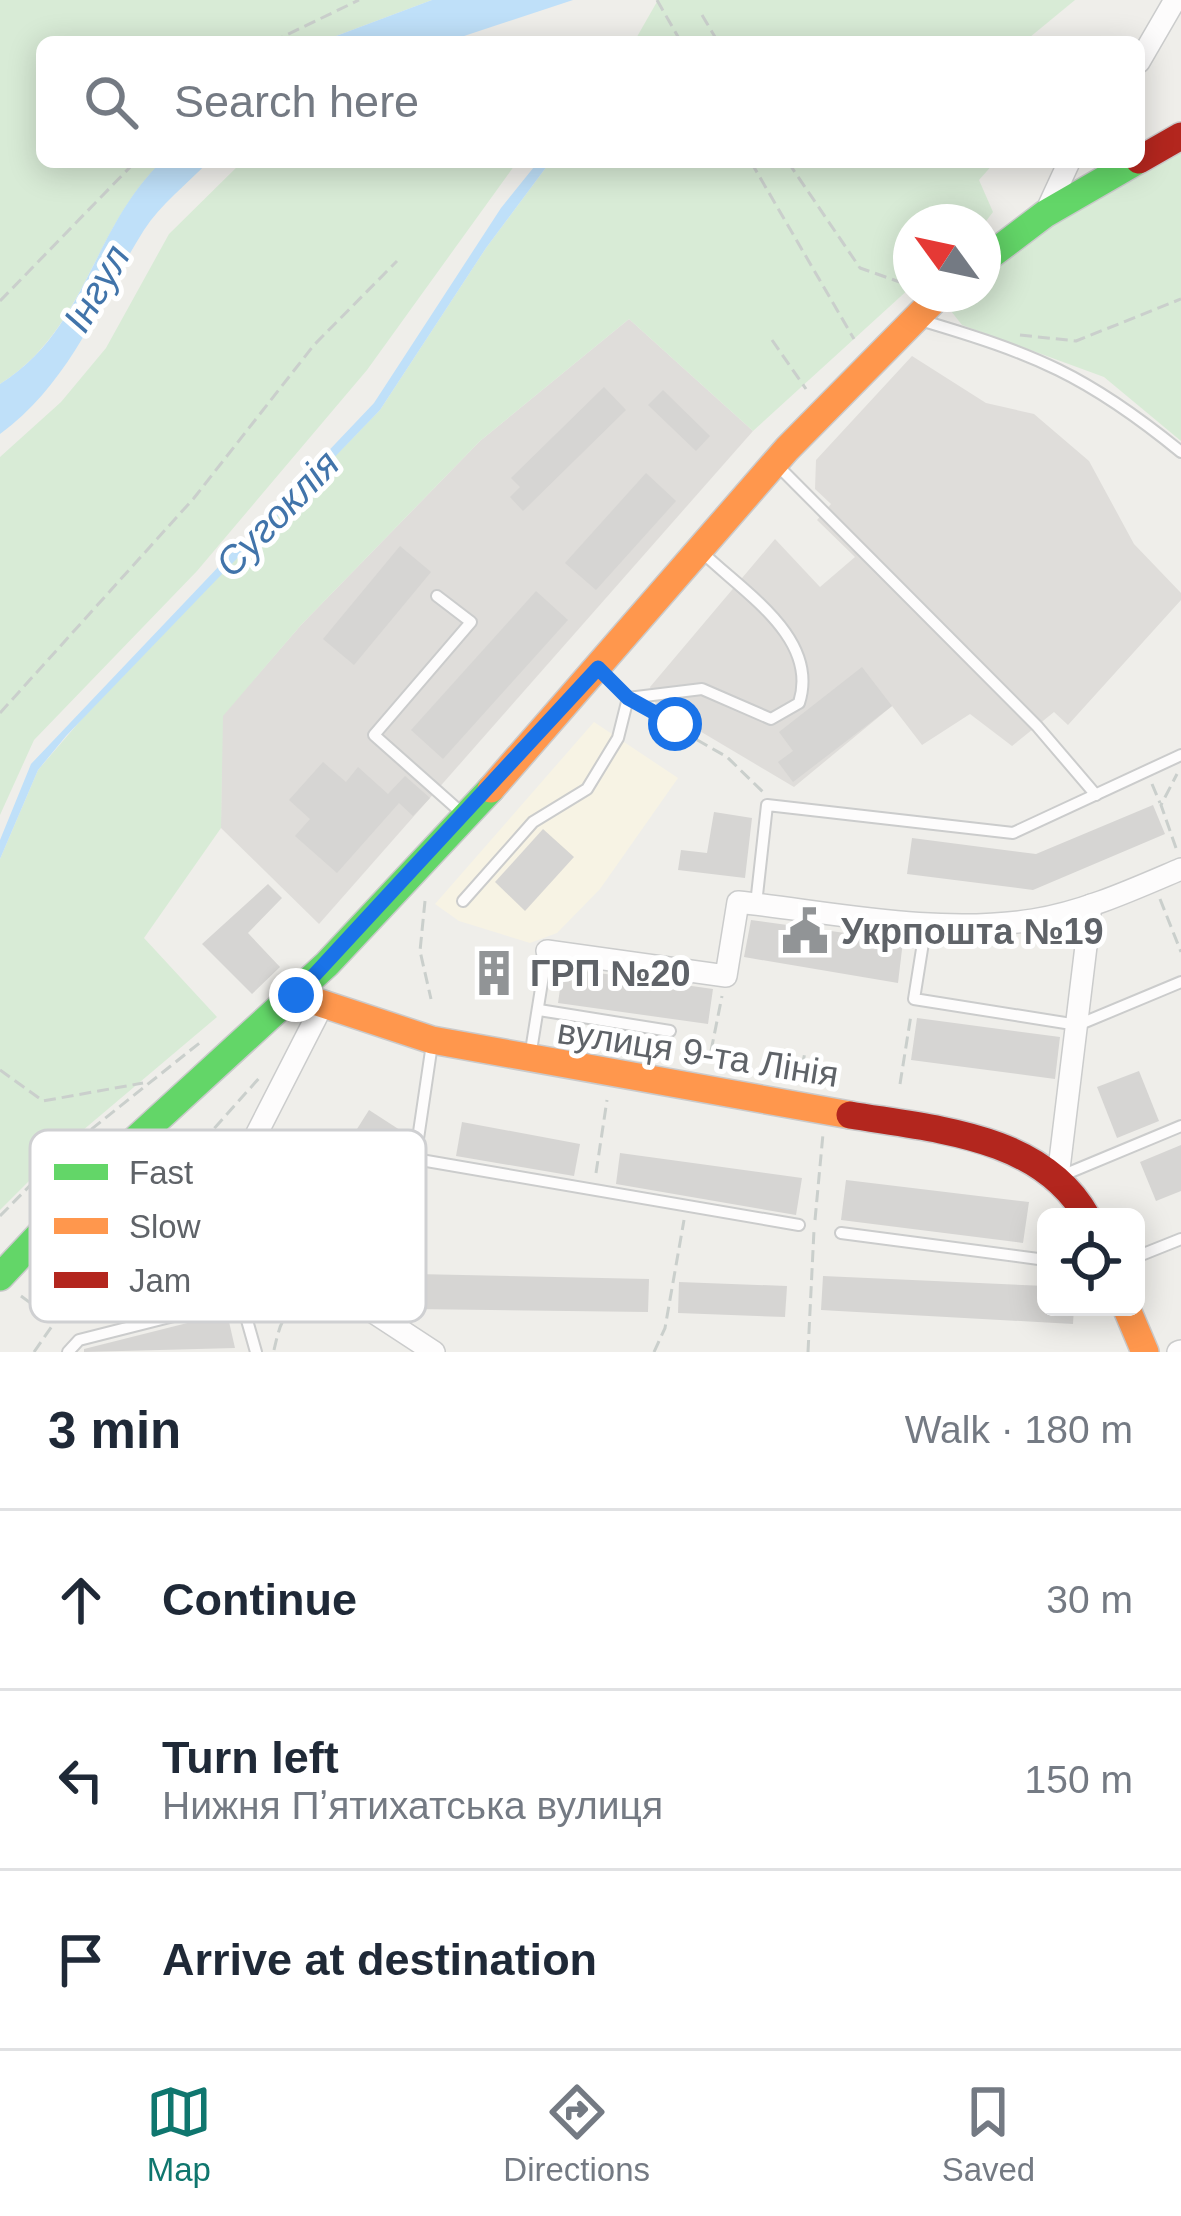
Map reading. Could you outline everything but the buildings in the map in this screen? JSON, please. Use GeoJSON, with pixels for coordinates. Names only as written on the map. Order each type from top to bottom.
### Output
{"type":"FeatureCollection","features":[{"type":"Feature","properties":{"kind":"street"},"geometry":{"type":"LineString","coordinates":[[1145,52],[1175,0]]}},
{"type":"Feature","properties":{"kind":"street"},"geometry":{"type":"LineString","coordinates":[[1145,156],[1181,136]]}},
{"type":"Feature","properties":{"kind":"street"},"geometry":{"type":"LineString","coordinates":[[1045,214],[1066,168]]}},
{"type":"Feature","properties":{"kind":"street"},"geometry":{"type":"LineString","coordinates":[[1001,247],[1045,214],[1125,168]]}},
{"type":"Feature","properties":{"kind":"street"},"geometry":{"type":"LineString","coordinates":[[155,1130],[309,1000],[417,869],[775,463],[920,312]]}},
{"type":"Feature","properties":{"kind":"street"},"geometry":{"type":"LineString","coordinates":[[547,951],[726,976],[738,902],[926,924],[1033,920],[1091,905],[1181,865]]}},
{"type":"Feature","properties":{"kind":"street"},"geometry":{"type":"LineString","coordinates":[[1081,1208],[1058,1177],[1091,905]]}},
{"type":"Feature","properties":{"kind":"street"},"geometry":{"type":"LineString","coordinates":[[256,1130],[309,1000]]}},
{"type":"Feature","properties":{"kind":"street","name":"вулиця 9-та Лінія"},"geometry":{"type":"LineString","coordinates":[[309,1000],[432,1040],[529,1060],[969,1135],[1009,1149],[1058,1177]]}},
{"type":"Feature","properties":{"kind":"street"},"geometry":{"type":"LineString","coordinates":[[9,1285],[30,1248]]}},
{"type":"Feature","properties":{"kind":"street"},"geometry":{"type":"LineString","coordinates":[[1130,1316],[1145,1352]]}},
{"type":"Feature","properties":{"kind":"street"},"geometry":{"type":"LineString","coordinates":[[390,1322],[434,1352]]}},
{"type":"Feature","properties":{"kind":"lane"},"geometry":{"type":"LineString","coordinates":[[913,318],[1048,361],[1100,389],[1181,452]]}},
{"type":"Feature","properties":{"kind":"lane"},"geometry":{"type":"LineString","coordinates":[[775,463],[1037,726],[1096,795]]}},
{"type":"Feature","properties":{"kind":"lane"},"geometry":{"type":"LineString","coordinates":[[628,698],[702,689],[771,719],[799,703],[801,658],[783,629],[700,550]]}},
{"type":"Feature","properties":{"kind":"lane"},"geometry":{"type":"LineString","coordinates":[[437,596],[471,622],[374,735],[465,816]]}},
{"type":"Feature","properties":{"kind":"lane"},"geometry":{"type":"LineString","coordinates":[[598,668],[628,698]]}},
{"type":"Feature","properties":{"kind":"lane"},"geometry":{"type":"LineString","coordinates":[[463,901],[533,822],[587,789],[618,738],[628,698]]}},
{"type":"Feature","properties":{"kind":"lane"},"geometry":{"type":"LineString","coordinates":[[756,904],[767,805],[1012,833],[1181,755]]}},
{"type":"Feature","properties":{"kind":"lane"},"geometry":{"type":"LineString","coordinates":[[926,924],[914,999],[1078,1024],[1181,982]]}},
{"type":"Feature","properties":{"kind":"lane"},"geometry":{"type":"LineString","coordinates":[[529,1060],[547,951]]}},
{"type":"Feature","properties":{"kind":"lane"},"geometry":{"type":"LineString","coordinates":[[539,1010],[670,1031]]}},
{"type":"Feature","properties":{"kind":"lane"},"geometry":{"type":"LineString","coordinates":[[419,1130],[432,1040]]}},
{"type":"Feature","properties":{"kind":"lane"},"geometry":{"type":"LineString","coordinates":[[1058,1177],[1181,1126]]}},
{"type":"Feature","properties":{"kind":"lane"},"geometry":{"type":"LineString","coordinates":[[426,1161],[799,1225]]}},
{"type":"Feature","properties":{"kind":"lane"},"geometry":{"type":"LineString","coordinates":[[841,1233],[1037,1259]]}},
{"type":"Feature","properties":{"kind":"lane"},"geometry":{"type":"LineString","coordinates":[[1145,1253],[1181,1239]]}},
{"type":"Feature","properties":{"kind":"lane"},"geometry":{"type":"LineString","coordinates":[[68,1352],[79,1340],[150,1322]]}},
{"type":"Feature","properties":{"kind":"lane"},"geometry":{"type":"LineString","coordinates":[[248,1322],[256,1352]]}},
{"type":"Feature","properties":{"kind":"path"},"geometry":{"type":"LineString","coordinates":[[284,36],[359,0]]}},
{"type":"Feature","properties":{"kind":"path"},"geometry":{"type":"LineString","coordinates":[[657,0],[678,36]]}},
{"type":"Feature","properties":{"kind":"path"},"geometry":{"type":"LineString","coordinates":[[702,14],[715,36]]}},
{"type":"Feature","properties":{"kind":"path"},"geometry":{"type":"LineString","coordinates":[[0,301],[129,168]]}},
{"type":"Feature","properties":{"kind":"path"},"geometry":{"type":"LineString","coordinates":[[754,168],[858,346]]}},
{"type":"Feature","properties":{"kind":"path"},"geometry":{"type":"LineString","coordinates":[[792,168],[860,268],[893,280]]}},
{"type":"Feature","properties":{"kind":"path"},"geometry":{"type":"LineString","coordinates":[[0,713],[194,498],[314,345],[397,261]]}},
{"type":"Feature","properties":{"kind":"path"},"geometry":{"type":"LineString","coordinates":[[995,343],[1020,335],[1076,341],[1181,299]]}},
{"type":"Feature","properties":{"kind":"path"},"geometry":{"type":"LineString","coordinates":[[772,340],[811,395]]}},
{"type":"Feature","properties":{"kind":"path"},"geometry":{"type":"LineString","coordinates":[[628,698],[727,757],[761,785],[767,805]]}},
{"type":"Feature","properties":{"kind":"path"},"geometry":{"type":"LineString","coordinates":[[1161,806],[1181,765]]}},
{"type":"Feature","properties":{"kind":"path"},"geometry":{"type":"LineString","coordinates":[[1147,772],[1181,865]]}},
{"type":"Feature","properties":{"kind":"path"},"geometry":{"type":"LineString","coordinates":[[417,869],[426,921],[420,951],[431,998]]}},
{"type":"Feature","properties":{"kind":"path"},"geometry":{"type":"LineString","coordinates":[[1153,881],[1181,952]]}},
{"type":"Feature","properties":{"kind":"path"},"geometry":{"type":"LineString","coordinates":[[711,1051],[726,976]]}},
{"type":"Feature","properties":{"kind":"path"},"geometry":{"type":"LineString","coordinates":[[900,1084],[914,999]]}},
{"type":"Feature","properties":{"kind":"path"},"geometry":{"type":"LineString","coordinates":[[89,1130],[202,1041]]}},
{"type":"Feature","properties":{"kind":"path"},"geometry":{"type":"LineString","coordinates":[[802,1067],[806,1052]]}},
{"type":"Feature","properties":{"kind":"path"},"geometry":{"type":"LineString","coordinates":[[0,1070],[43,1101],[147,1082]]}},
{"type":"Feature","properties":{"kind":"path"},"geometry":{"type":"LineString","coordinates":[[213,1130],[268,1070]]}},
{"type":"Feature","properties":{"kind":"path"},"geometry":{"type":"LineString","coordinates":[[593,1193],[611,1076]]}},
{"type":"Feature","properties":{"kind":"path"},"geometry":{"type":"LineString","coordinates":[[808,1352],[825,1109]]}},
{"type":"Feature","properties":{"kind":"path"},"geometry":{"type":"LineString","coordinates":[[0,1216],[30,1186]]}},
{"type":"Feature","properties":{"kind":"path"},"geometry":{"type":"LineString","coordinates":[[654,1352],[665,1328],[681,1237]]}},
{"type":"Feature","properties":{"kind":"path"},"geometry":{"type":"LineString","coordinates":[[34,1352],[52,1322]]}},
{"type":"Feature","properties":{"kind":"path"},"geometry":{"type":"LineString","coordinates":[[273,1352],[280,1322]]}},
{"type":"Feature","properties":{"kind":"shaded area"},"geometry":{"type":"Polygon","coordinates":[[[629,319],[753,431],[319,924],[221,828],[222,716],[301,625],[480,441],[629,319]]]}},
{"type":"Feature","properties":{"kind":"shaded area"},"geometry":{"type":"Polygon","coordinates":[[[912,356],[986,403],[1034,414],[1089,461],[1134,544],[1181,593],[1181,600],[1068,725],[1054,712],[1012,746],[970,714],[922,745],[892,706],[794,787],[656,705],[650,687],[775,539],[820,587],[855,557],[817,520],[831,504],[815,489],[816,460],[912,356]]]}},
{"type":"Feature","properties":{"kind":"shaded area"},"geometry":{"type":"Polygon","coordinates":[[[594,722],[678,778],[600,889],[557,933],[530,943],[459,921],[435,904],[594,722]]]}},
{"type":"Feature","properties":{"kind":"green space"},"geometry":{"type":"Polygon","coordinates":[[[0,0],[432,0],[336,36],[36,36],[36,168],[156,168],[119,218],[51,337],[0,384],[0,0]]]}},
{"type":"Feature","properties":{"kind":"green space"},"geometry":{"type":"Polygon","coordinates":[[[658,0],[1075,0],[1031,36],[637,36],[658,0]]]}},
{"type":"Feature","properties":{"kind":"green space"},"geometry":{"type":"Polygon","coordinates":[[[1181,147],[1181,441],[1104,377],[962,325],[952,312],[1001,312],[1001,259],[1181,147]]]}},
{"type":"Feature","properties":{"kind":"green space"},"geometry":{"type":"Polygon","coordinates":[[[236,168],[513,168],[367,370],[197,571],[34,740],[0,815],[0,457],[61,402],[106,348],[169,234],[236,168]]]}},
{"type":"Feature","properties":{"kind":"green space"},"geometry":{"type":"Polygon","coordinates":[[[546,168],[990,168],[979,180],[990,204],[893,204],[893,303],[753,431],[629,319],[480,441],[301,625],[223,716],[221,828],[144,938],[217,1017],[83,1130],[30,1130],[30,1180],[0,1210],[0,859],[38,770],[105,692],[380,410],[486,248],[546,168]]]}},
{"type":"Feature","properties":{"kind":"water"},"geometry":{"type":"Polygon","coordinates":[[[432,0],[573,0],[464,36],[336,36],[432,0]]]}},
{"type":"Feature","properties":{"kind":"water","name":"Інгул"},"geometry":{"type":"Polygon","coordinates":[[[156,168],[202,168],[151,221],[65,365],[25,413],[0,434],[0,384],[52,336],[137,189],[156,168]]]}},
{"type":"Feature","properties":{"kind":"water","name":"Сугоклія"},"geometry":{"type":"Polygon","coordinates":[[[533,168],[546,168],[486,248],[380,410],[38,770],[0,859],[0,840],[31,764],[374,403],[501,208],[533,168]]]}},
{"type":"Feature","properties":{"kind":"traffic: fast"},"geometry":{"type":"LineString","coordinates":[[1001,247],[1045,214],[1125,168]]}},
{"type":"Feature","properties":{"kind":"traffic: fast"},"geometry":{"type":"LineString","coordinates":[[146,1130],[327,964],[491,789]]}},
{"type":"Feature","properties":{"kind":"traffic: fast"},"geometry":{"type":"LineString","coordinates":[[0,1277],[30,1245]]}},
{"type":"Feature","properties":{"kind":"traffic: slow"},"geometry":{"type":"LineString","coordinates":[[491,789],[787,449],[922,312]]}},
{"type":"Feature","properties":{"kind":"traffic: slow"},"geometry":{"type":"LineString","coordinates":[[296,995],[432,1040],[850,1115]]}},
{"type":"Feature","properties":{"kind":"traffic: slow"},"geometry":{"type":"LineString","coordinates":[[1130,1316],[1145,1352]]}},
{"type":"Feature","properties":{"kind":"traffic: jam"},"geometry":{"type":"LineString","coordinates":[[1145,157],[1181,136]]}},
{"type":"Feature","properties":{"kind":"traffic: jam"},"geometry":{"type":"LineString","coordinates":[[850,1115],[950,1132],[1014,1152],[1043,1168],[1080,1208]]}},
{"type":"Feature","properties":{"kind":"place","name":"Укрпошта №19"},"geometry":{"type":"Point","coordinates":[805,931]}},
{"type":"Feature","properties":{"kind":"place","name":"ГРП №20"},"geometry":{"type":"Point","coordinates":[494,973]}},
{"type":"Feature","properties":{"kind":"route"},"geometry":{"type":"LineString","coordinates":[[296,995],[598,668],[628,698],[675,724]]}}]}
